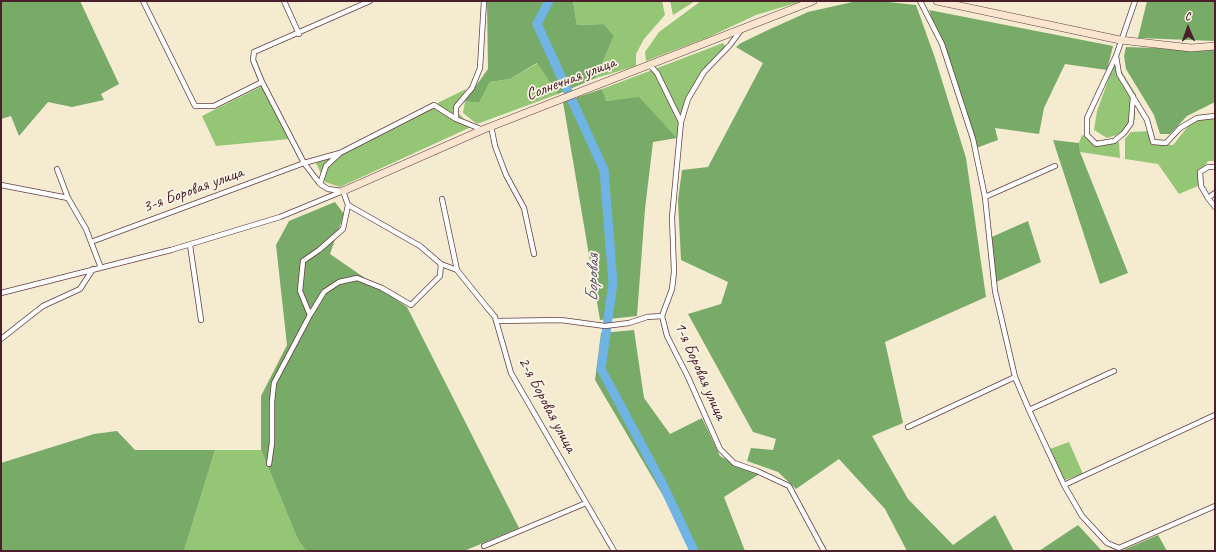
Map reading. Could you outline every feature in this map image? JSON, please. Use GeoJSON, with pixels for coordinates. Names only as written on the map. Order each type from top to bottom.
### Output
{"type":"FeatureCollection","features":[{"type":"Feature","properties":{"kind":"street"},"geometry":{"type":"LineString","coordinates":[[143,1],[195,106],[214,106],[262,82]]}},
{"type":"Feature","properties":{"kind":"street"},"geometry":{"type":"LineString","coordinates":[[284,1],[299,34]]}},
{"type":"Feature","properties":{"kind":"street"},"geometry":{"type":"LineString","coordinates":[[343,191],[328,189],[320,184],[304,163],[262,82],[253,60],[254,52],[299,34],[370,1]]}},
{"type":"Feature","properties":{"kind":"street"},"geometry":{"type":"LineString","coordinates":[[456,119],[456,107],[472,88],[480,68],[484,1]]}},
{"type":"Feature","properties":{"kind":"street","name":"Солнечная улица"},"geometry":{"type":"LineString","coordinates":[[343,191],[492,126],[813,1]]}},
{"type":"Feature","properties":{"kind":"street"},"geometry":{"type":"LineString","coordinates":[[920,1],[942,44],[973,139],[985,197],[995,291],[1016,377],[1029,410],[1064,485],[1082,516],[1097,534],[1107,543],[1119,548],[1215,506]]}},
{"type":"Feature","properties":{"kind":"street"},"geometry":{"type":"LineString","coordinates":[[937,1],[1123,41],[1190,48],[1215,46]]}},
{"type":"Feature","properties":{"kind":"street"},"geometry":{"type":"LineString","coordinates":[[1133,96],[1131,122],[1124,132],[1114,141],[1096,144],[1088,135],[1087,118],[1123,41],[1135,1]]}},
{"type":"Feature","properties":{"kind":"street","name":"1-я Боровая улица"},"geometry":{"type":"LineString","coordinates":[[743,27],[730,45],[704,72],[688,99],[681,122],[672,216],[674,272],[672,289],[662,316],[667,336],[688,377],[720,449],[734,463],[757,471],[789,486],[824,551]]}},
{"type":"Feature","properties":{"kind":"street"},"geometry":{"type":"LineString","coordinates":[[1116,56],[1119,74],[1147,120],[1153,142],[1166,143],[1180,128],[1197,118],[1215,116]]}},
{"type":"Feature","properties":{"kind":"street"},"geometry":{"type":"LineString","coordinates":[[649,64],[657,73],[681,122]]}},
{"type":"Feature","properties":{"kind":"street"},"geometry":{"type":"LineString","coordinates":[[320,184],[326,166],[340,153],[434,105],[456,119],[483,130]]}},
{"type":"Feature","properties":{"kind":"street"},"geometry":{"type":"LineString","coordinates":[[492,126],[495,146],[506,175],[524,208],[534,254]]}},
{"type":"Feature","properties":{"kind":"street","name":"3-я Боровая улица"},"geometry":{"type":"LineString","coordinates":[[91,242],[304,163],[340,153]]}},
{"type":"Feature","properties":{"kind":"street"},"geometry":{"type":"LineString","coordinates":[[985,197],[1055,166]]}},
{"type":"Feature","properties":{"kind":"street"},"geometry":{"type":"LineString","coordinates":[[1215,167],[1208,167],[1200,172],[1200,186],[1215,207]]}},
{"type":"Feature","properties":{"kind":"street"},"geometry":{"type":"LineString","coordinates":[[57,169],[68,198],[91,242],[101,268]]}},
{"type":"Feature","properties":{"kind":"street"},"geometry":{"type":"LineString","coordinates":[[1,185],[68,198]]}},
{"type":"Feature","properties":{"kind":"street"},"geometry":{"type":"LineString","coordinates":[[310,315],[300,291],[303,261],[319,250],[343,229],[348,205],[343,191]]}},
{"type":"Feature","properties":{"kind":"street"},"geometry":{"type":"LineString","coordinates":[[1,293],[190,245],[280,217],[343,191]]}},
{"type":"Feature","properties":{"kind":"street"},"geometry":{"type":"LineString","coordinates":[[1208,198],[1215,193]]}},
{"type":"Feature","properties":{"kind":"street"},"geometry":{"type":"LineString","coordinates":[[442,198],[457,270]]}},
{"type":"Feature","properties":{"kind":"street","name":"2-я Боровая улица"},"geometry":{"type":"LineString","coordinates":[[348,205],[420,246],[441,264],[457,270],[486,305],[496,321],[511,373],[614,551]]}},
{"type":"Feature","properties":{"kind":"street"},"geometry":{"type":"LineString","coordinates":[[190,245],[201,320]]}},
{"type":"Feature","properties":{"kind":"street"},"geometry":{"type":"LineString","coordinates":[[269,464],[272,443],[272,402],[274,383],[324,292],[339,282],[356,278],[382,288],[411,305],[440,276],[441,264]]}},
{"type":"Feature","properties":{"kind":"street"},"geometry":{"type":"LineString","coordinates":[[1,339],[43,306],[80,289],[93,269]]}},
{"type":"Feature","properties":{"kind":"street"},"geometry":{"type":"LineString","coordinates":[[496,321],[561,320],[605,326],[629,323],[647,317],[662,316]]}},
{"type":"Feature","properties":{"kind":"street"},"geometry":{"type":"LineString","coordinates":[[1029,410],[1114,371]]}},
{"type":"Feature","properties":{"kind":"street"},"geometry":{"type":"LineString","coordinates":[[908,427],[1016,377]]}},
{"type":"Feature","properties":{"kind":"street"},"geometry":{"type":"LineString","coordinates":[[1064,485],[1215,415]]}},
{"type":"Feature","properties":{"kind":"street"},"geometry":{"type":"LineString","coordinates":[[484,546],[586,503]]}},
{"type":"Feature","properties":{"kind":"green space"},"geometry":{"type":"Polygon","coordinates":[[[1,1],[80,1],[119,84],[101,94],[104,100],[72,107],[48,102],[19,136],[11,116],[1,119],[1,1]]]}},
{"type":"Feature","properties":{"kind":"green space"},"geometry":{"type":"Polygon","coordinates":[[[487,1],[573,1],[577,25],[604,24],[614,36],[596,78],[558,94],[537,63],[510,79],[490,82],[479,103],[465,101],[488,69],[487,1]]]}},
{"type":"Feature","properties":{"kind":"green space"},"geometry":{"type":"Polygon","coordinates":[[[573,1],[662,1],[665,15],[644,39],[636,54],[636,66],[596,78],[614,36],[604,24],[577,25],[573,1]]]}},
{"type":"Feature","properties":{"kind":"green space"},"geometry":{"type":"Polygon","coordinates":[[[670,1],[695,1],[673,15],[670,1]]]}},
{"type":"Feature","properties":{"kind":"green space"},"geometry":{"type":"Polygon","coordinates":[[[701,1],[803,1],[756,15],[709,37],[646,61],[645,52],[659,32],[701,1]]]}},
{"type":"Feature","properties":{"kind":"green space"},"geometry":{"type":"Polygon","coordinates":[[[857,1],[879,1],[916,5],[935,58],[966,158],[986,297],[885,342],[903,423],[872,436],[908,499],[953,545],[995,515],[1014,551],[907,551],[885,509],[839,459],[796,489],[778,472],[747,461],[751,448],[773,450],[776,439],[753,432],[688,314],[721,304],[728,282],[681,260],[678,200],[682,170],[708,167],[763,63],[736,47],[741,43],[808,12],[857,1]]]}},
{"type":"Feature","properties":{"kind":"green space"},"geometry":{"type":"Polygon","coordinates":[[[1147,1],[1215,1],[1215,41],[1138,38],[1147,1]]]}},
{"type":"Feature","properties":{"kind":"green space"},"geometry":{"type":"Polygon","coordinates":[[[929,10],[1113,46],[1107,70],[1065,64],[1044,108],[1039,134],[995,128],[998,140],[976,148],[929,10]]]}},
{"type":"Feature","properties":{"kind":"green space"},"geometry":{"type":"Polygon","coordinates":[[[723,43],[726,47],[696,80],[681,113],[677,138],[639,98],[605,101],[602,89],[723,43]]]}},
{"type":"Feature","properties":{"kind":"green space"},"geometry":{"type":"Polygon","coordinates":[[[1126,47],[1215,50],[1215,102],[1187,116],[1170,134],[1160,134],[1154,115],[1126,69],[1124,56],[1126,47]]]}},
{"type":"Feature","properties":{"kind":"green space"},"geometry":{"type":"Polygon","coordinates":[[[1118,53],[1120,69],[1135,93],[1135,119],[1123,133],[1107,138],[1094,130],[1097,111],[1118,53]]]}},
{"type":"Feature","properties":{"kind":"green space"},"geometry":{"type":"Polygon","coordinates":[[[538,63],[558,94],[477,124],[463,113],[465,101],[479,103],[490,82],[510,79],[538,63]]]}},
{"type":"Feature","properties":{"kind":"green space"},"geometry":{"type":"Polygon","coordinates":[[[262,86],[290,139],[216,146],[202,116],[262,86]]]}},
{"type":"Feature","properties":{"kind":"green space"},"geometry":{"type":"Polygon","coordinates":[[[466,89],[456,110],[471,127],[340,187],[325,182],[316,163],[466,89]]]}},
{"type":"Feature","properties":{"kind":"green space"},"geometry":{"type":"Polygon","coordinates":[[[602,89],[606,101],[639,97],[677,138],[653,142],[645,209],[637,316],[600,320],[563,102],[602,89]]]}},
{"type":"Feature","properties":{"kind":"green space"},"geometry":{"type":"Polygon","coordinates":[[[1215,117],[1215,161],[1208,161],[1200,173],[1198,186],[1179,194],[1158,164],[1125,159],[1125,139],[1131,132],[1151,131],[1155,144],[1173,145],[1193,120],[1215,117]]]}},
{"type":"Feature","properties":{"kind":"green space"},"geometry":{"type":"Polygon","coordinates":[[[1082,135],[1106,143],[1119,142],[1120,158],[1080,152],[1079,143],[1082,135]]]}},
{"type":"Feature","properties":{"kind":"green space"},"geometry":{"type":"Polygon","coordinates":[[[1053,140],[1079,143],[1080,152],[1128,273],[1100,284],[1053,140]]]}},
{"type":"Feature","properties":{"kind":"green space"},"geometry":{"type":"Polygon","coordinates":[[[335,202],[344,214],[330,254],[407,307],[519,528],[464,551],[306,551],[298,540],[261,450],[261,396],[287,345],[276,245],[289,221],[335,202]]]}},
{"type":"Feature","properties":{"kind":"green space"},"geometry":{"type":"Polygon","coordinates":[[[1028,221],[1041,262],[994,283],[987,239],[1028,221]]]}},
{"type":"Feature","properties":{"kind":"green space"},"geometry":{"type":"Polygon","coordinates":[[[634,330],[644,398],[670,434],[702,418],[720,456],[745,469],[761,473],[724,497],[745,551],[690,551],[688,538],[595,380],[601,333],[634,330]]]}},
{"type":"Feature","properties":{"kind":"green space"},"geometry":{"type":"Polygon","coordinates":[[[117,431],[135,450],[215,450],[184,551],[1,551],[1,463],[94,434],[117,431]]]}},
{"type":"Feature","properties":{"kind":"green space"},"geometry":{"type":"Polygon","coordinates":[[[1069,442],[1083,474],[1062,481],[1047,450],[1069,442]]]}},
{"type":"Feature","properties":{"kind":"green space"},"geometry":{"type":"Polygon","coordinates":[[[215,450],[261,450],[298,540],[306,551],[184,551],[215,450]]]}},
{"type":"Feature","properties":{"kind":"green space"},"geometry":{"type":"Polygon","coordinates":[[[1078,525],[1102,551],[1039,551],[1078,525]]]}},
{"type":"Feature","properties":{"kind":"green space"},"geometry":{"type":"Polygon","coordinates":[[[1158,535],[1167,551],[1121,551],[1158,535]]]}},
{"type":"Feature","properties":{"kind":"waterway","name":"Боровая"},"geometry":{"type":"LineString","coordinates":[[549,1],[537,24],[604,170],[613,283],[601,369],[662,483],[694,551]]}}]}
